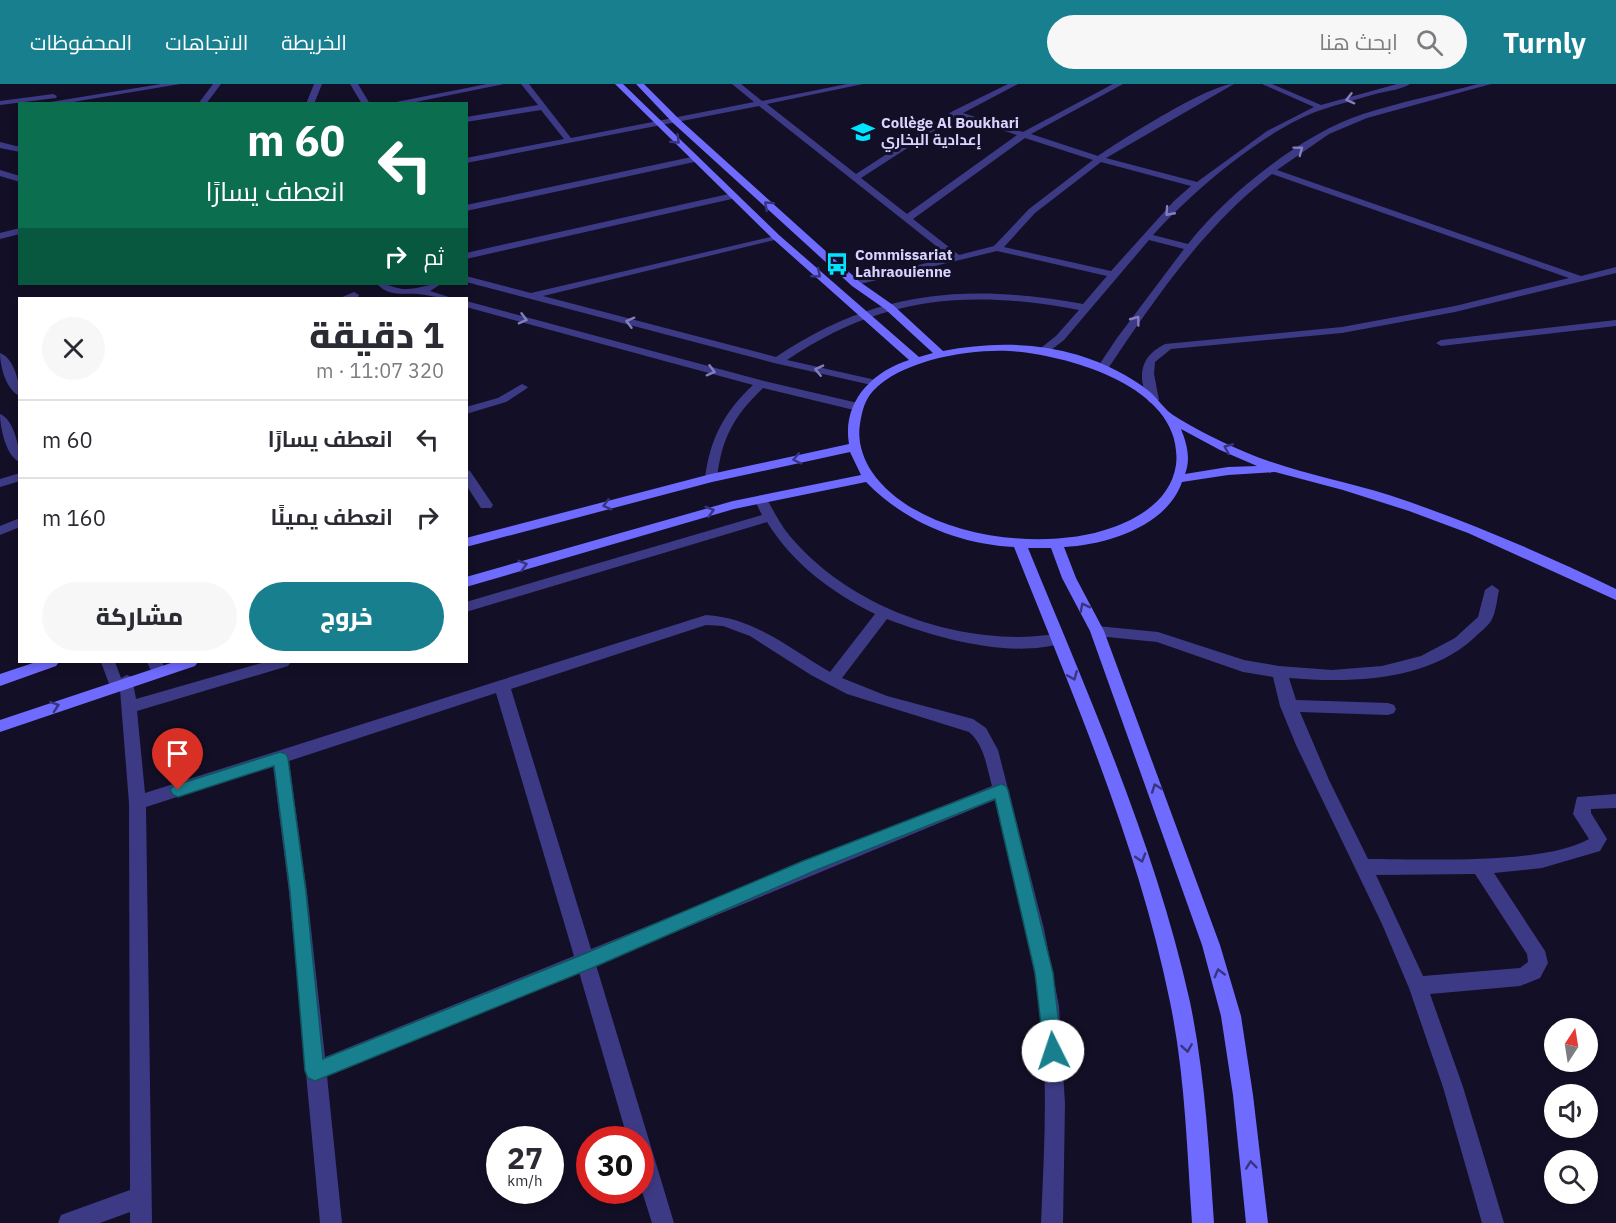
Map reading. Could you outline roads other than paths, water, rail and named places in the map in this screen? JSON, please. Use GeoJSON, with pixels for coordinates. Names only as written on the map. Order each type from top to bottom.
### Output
{"type":"FeatureCollection","features":[{"type":"Feature","properties":{"kind":"street"},"geometry":{"type":"LineString","coordinates":[[0,103],[133,84]]}},
{"type":"Feature","properties":{"kind":"street"},"geometry":{"type":"LineString","coordinates":[[55,102],[176,84]]}},
{"type":"Feature","properties":{"kind":"street"},"geometry":{"type":"LineString","coordinates":[[204,102],[217,84]]}},
{"type":"Feature","properties":{"kind":"street"},"geometry":{"type":"LineString","coordinates":[[311,102],[318,84]]}},
{"type":"Feature","properties":{"kind":"street"},"geometry":{"type":"LineString","coordinates":[[354,84],[365,102]]}},
{"type":"Feature","properties":{"kind":"street"},"geometry":{"type":"LineString","coordinates":[[401,102],[500,84]]}},
{"type":"Feature","properties":{"kind":"street"},"geometry":{"type":"LineString","coordinates":[[525,84],[570,142]]}},
{"type":"Feature","properties":{"kind":"street"},"geometry":{"type":"LineString","coordinates":[[619,84],[776,237],[866,314],[915,360]]}},
{"type":"Feature","properties":{"kind":"street"},"geometry":{"type":"LineString","coordinates":[[640,84],[676,121],[856,284],[890,307],[939,353]]}},
{"type":"Feature","properties":{"kind":"street"},"geometry":{"type":"LineString","coordinates":[[736,84],[956,257]]}},
{"type":"Feature","properties":{"kind":"street"},"geometry":{"type":"LineString","coordinates":[[468,161],[859,84]]}},
{"type":"Feature","properties":{"kind":"street"},"geometry":{"type":"LineString","coordinates":[[855,178],[956,113],[1014,84]]}},
{"type":"Feature","properties":{"kind":"street"},"geometry":{"type":"LineString","coordinates":[[907,219],[1023,135],[1119,84]]}},
{"type":"Feature","properties":{"kind":"street"},"geometry":{"type":"LineString","coordinates":[[998,248],[1031,212],[1100,159],[1149,126],[1230,84]]}},
{"type":"Feature","properties":{"kind":"street"},"geometry":{"type":"LineString","coordinates":[[1266,84],[1320,108]]}},
{"type":"Feature","properties":{"kind":"street"},"geometry":{"type":"LineString","coordinates":[[1366,84],[1411,103]]}},
{"type":"Feature","properties":{"kind":"street"},"geometry":{"type":"LineString","coordinates":[[1042,351],[1060,338],[1147,236],[1177,203],[1198,185],[1270,133],[1320,108],[1406,84]]}},
{"type":"Feature","properties":{"kind":"street"},"geometry":{"type":"LineString","coordinates":[[1103,368],[1121,340],[1204,230],[1223,210],[1271,171],[1326,132],[1364,116],[1487,84]]}},
{"type":"Feature","properties":{"kind":"street"},"geometry":{"type":"LineString","coordinates":[[0,110],[18,107]]}},
{"type":"Feature","properties":{"kind":"street"},"geometry":{"type":"LineString","coordinates":[[468,120],[542,107]]}},
{"type":"Feature","properties":{"kind":"street"},"geometry":{"type":"LineString","coordinates":[[956,113],[1100,159],[1198,185]]}},
{"type":"Feature","properties":{"kind":"street"},"geometry":{"type":"LineString","coordinates":[[0,145],[18,150]]}},
{"type":"Feature","properties":{"kind":"street"},"geometry":{"type":"LineString","coordinates":[[468,208],[696,159]]}},
{"type":"Feature","properties":{"kind":"street"},"geometry":{"type":"LineString","coordinates":[[1271,171],[1581,279]]}},
{"type":"Feature","properties":{"kind":"street"},"geometry":{"type":"LineString","coordinates":[[0,173],[15,178]]}},
{"type":"Feature","properties":{"kind":"street"},"geometry":{"type":"LineString","coordinates":[[0,178],[15,178]]}},
{"type":"Feature","properties":{"kind":"street"},"geometry":{"type":"LineString","coordinates":[[468,256],[733,196]]}},
{"type":"Feature","properties":{"kind":"street"},"geometry":{"type":"LineString","coordinates":[[0,236],[18,232]]}},
{"type":"Feature","properties":{"kind":"street"},"geometry":{"type":"LineString","coordinates":[[1147,236],[1191,248]]}},
{"type":"Feature","properties":{"kind":"street"},"geometry":{"type":"LineString","coordinates":[[532,296],[776,237]]}},
{"type":"Feature","properties":{"kind":"street"},"geometry":{"type":"LineString","coordinates":[[856,284],[998,248],[1114,274]]}},
{"type":"Feature","properties":{"kind":"street"},"geometry":{"type":"LineString","coordinates":[[1153,400],[1147,368],[1149,359],[1157,351],[1169,346],[1342,330],[1455,309],[1616,270]]}},
{"type":"Feature","properties":{"kind":"street"},"geometry":{"type":"LineString","coordinates":[[468,280],[778,361],[876,383]]}},
{"type":"Feature","properties":{"kind":"street"},"geometry":{"type":"LineString","coordinates":[[384,285],[393,291],[418,291],[443,297]]}},
{"type":"Feature","properties":{"kind":"street"},"geometry":{"type":"LineString","coordinates":[[418,291],[433,285]]}},
{"type":"Feature","properties":{"kind":"street"},"geometry":{"type":"LineString","coordinates":[[778,361],[822,333],[866,314],[890,307],[945,298],[1004,296],[1044,299],[1086,308]]}},
{"type":"Feature","properties":{"kind":"street"},"geometry":{"type":"LineString","coordinates":[[468,305],[761,384],[858,407]]}},
{"type":"Feature","properties":{"kind":"street"},"geometry":{"type":"LineString","coordinates":[[1441,343],[1616,322]]}},
{"type":"Feature","properties":{"kind":"street"},"geometry":{"type":"LineString","coordinates":[[1000,347],[1042,351],[1074,358],[1103,368],[1130,383],[1153,400],[1168,416],[1177,431],[1182,447],[1183,464],[1171,495],[1157,509],[1139,521],[1115,532],[1056,543],[1020,544],[982,538],[946,528],[915,514],[888,496],[869,477],[854,447],[853,424],[858,407],[876,383],[915,360],[966,348],[1000,347]]}},
{"type":"Feature","properties":{"kind":"street"},"geometry":{"type":"LineString","coordinates":[[0,356],[5,377],[18,391]]}},
{"type":"Feature","properties":{"kind":"street"},"geometry":{"type":"LineString","coordinates":[[711,478],[713,451],[723,426],[739,404],[761,384]]}},
{"type":"Feature","properties":{"kind":"street"},"geometry":{"type":"LineString","coordinates":[[468,410],[502,400],[522,387]]}},
{"type":"Feature","properties":{"kind":"street"},"geometry":{"type":"LineString","coordinates":[[1168,416],[1221,445],[1282,470],[1365,492],[1457,523],[1542,559],[1616,595]]}},
{"type":"Feature","properties":{"kind":"street"},"geometry":{"type":"LineString","coordinates":[[0,418],[18,454]]}},
{"type":"Feature","properties":{"kind":"street"},"geometry":{"type":"LineString","coordinates":[[468,542],[711,478],[854,447]]}},
{"type":"Feature","properties":{"kind":"street"},"geometry":{"type":"LineString","coordinates":[[1179,479],[1228,471],[1282,470]]}},
{"type":"Feature","properties":{"kind":"street"},"geometry":{"type":"LineString","coordinates":[[468,477],[486,506]]}},
{"type":"Feature","properties":{"kind":"street"},"geometry":{"type":"LineString","coordinates":[[468,581],[733,505],[869,477]]}},
{"type":"Feature","properties":{"kind":"street"},"geometry":{"type":"LineString","coordinates":[[0,483],[18,478]]}},
{"type":"Feature","properties":{"kind":"street"},"geometry":{"type":"LineString","coordinates":[[760,499],[784,538],[802,558],[853,596],[884,612],[925,627],[980,639],[1015,642],[1058,639]]}},
{"type":"Feature","properties":{"kind":"street"},"geometry":{"type":"LineString","coordinates":[[468,606],[770,517]]}},
{"type":"Feature","properties":{"kind":"street"},"geometry":{"type":"LineString","coordinates":[[0,531],[18,523]]}},
{"type":"Feature","properties":{"kind":"street"},"geometry":{"type":"LineString","coordinates":[[1056,543],[1069,578],[1097,632],[1172,833],[1214,955],[1231,1016],[1243,1095],[1257,1223]]}},
{"type":"Feature","properties":{"kind":"street"},"geometry":{"type":"LineString","coordinates":[[1020,544],[1122,796],[1168,949],[1190,1062],[1203,1223]]}},
{"type":"Feature","properties":{"kind":"street"},"geometry":{"type":"LineString","coordinates":[[1097,632],[1158,637],[1243,666],[1279,672],[1332,676],[1383,672],[1426,660],[1460,642],[1485,619],[1491,590]]}},
{"type":"Feature","properties":{"kind":"street"},"geometry":{"type":"LineString","coordinates":[[832,680],[884,612]]}},
{"type":"Feature","properties":{"kind":"street"},"geometry":{"type":"LineString","coordinates":[[137,803],[706,620],[721,620],[744,626],[832,680],[876,699],[965,723],[979,731],[984,738],[1001,790],[1044,973],[1052,1031],[1055,1092],[1052,1223]]}},
{"type":"Feature","properties":{"kind":"street"},"geometry":{"type":"LineString","coordinates":[[0,680],[48,663]]}},
{"type":"Feature","properties":{"kind":"street"},"geometry":{"type":"LineString","coordinates":[[109,663],[121,683],[129,708],[137,803],[141,1223]]}},
{"type":"Feature","properties":{"kind":"street"},"geometry":{"type":"LineString","coordinates":[[0,726],[121,683],[157,666],[182,663]]}},
{"type":"Feature","properties":{"kind":"street"},"geometry":{"type":"LineString","coordinates":[[129,708],[280,663]]}},
{"type":"Feature","properties":{"kind":"street"},"geometry":{"type":"LineString","coordinates":[[1279,672],[1288,706],[1324,789],[1405,954],[1436,1030],[1493,1223]]}},
{"type":"Feature","properties":{"kind":"street"},"geometry":{"type":"LineString","coordinates":[[502,686],[635,1126]]}},
{"type":"Feature","properties":{"kind":"street"},"geometry":{"type":"LineString","coordinates":[[1288,706],[1388,709]]}},
{"type":"Feature","properties":{"kind":"street"},"geometry":{"type":"LineString","coordinates":[[280,758],[298,892],[331,1223]]}},
{"type":"Feature","properties":{"kind":"street"},"geometry":{"type":"LineString","coordinates":[[315,1071],[585,962],[809,866],[1001,790]]}},
{"type":"Feature","properties":{"kind":"street"},"geometry":{"type":"LineString","coordinates":[[1364,867],[1479,865],[1544,860],[1580,852],[1594,846],[1598,839],[1582,814],[1583,802],[1616,801]]}},
{"type":"Feature","properties":{"kind":"street"},"geometry":{"type":"LineString","coordinates":[[1418,986],[1520,976],[1533,972],[1538,963],[1536,951],[1479,865]]}},
{"type":"Feature","properties":{"kind":"street"},"geometry":{"type":"LineString","coordinates":[[654,1193],[663,1223]]}},
{"type":"Feature","properties":{"kind":"street"},"geometry":{"type":"LineString","coordinates":[[69,1223],[141,1197]]}},
{"type":"Feature","properties":{"kind":"place","name":"Collège Al Boukhari إعدادية البخاري"},"geometry":{"type":"Point","coordinates":[863,132]}},
{"type":"Feature","properties":{"kind":"place","name":"Commissariat Lahraouienne"},"geometry":{"type":"Point","coordinates":[837,264]}}]}
